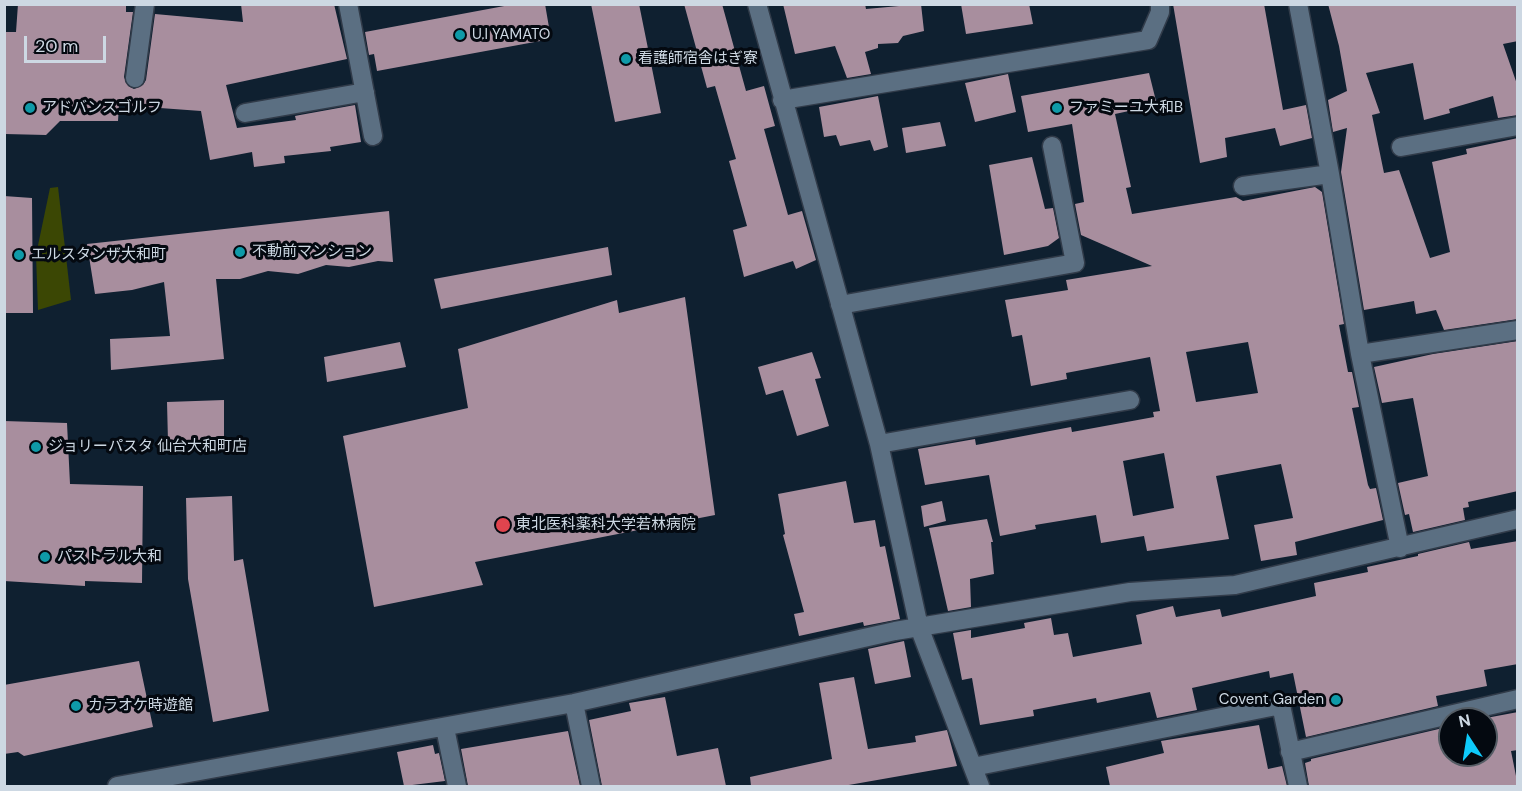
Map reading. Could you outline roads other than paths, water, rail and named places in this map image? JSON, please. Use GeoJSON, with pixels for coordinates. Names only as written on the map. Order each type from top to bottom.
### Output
{"type":"FeatureCollection","features":[{"type":"Feature","properties":{"kind":"street"},"geometry":{"type":"LineString","coordinates":[[135,78],[145,4]]}},
{"type":"Feature","properties":{"kind":"street"},"geometry":{"type":"LineString","coordinates":[[348,4],[373,136]]}},
{"type":"Feature","properties":{"kind":"street"},"geometry":{"type":"LineString","coordinates":[[757,4],[879,444],[919,627],[980,786]]}},
{"type":"Feature","properties":{"kind":"street"},"geometry":{"type":"LineString","coordinates":[[782,100],[1148,40],[1161,12],[1160,4]]}},
{"type":"Feature","properties":{"kind":"street"},"geometry":{"type":"LineString","coordinates":[[1298,4],[1330,174],[1360,354],[1400,548]]}},
{"type":"Feature","properties":{"kind":"street"},"geometry":{"type":"LineString","coordinates":[[245,113],[365,92]]}},
{"type":"Feature","properties":{"kind":"street"},"geometry":{"type":"LineString","coordinates":[[1401,147],[1518,126]]}},
{"type":"Feature","properties":{"kind":"street"},"geometry":{"type":"LineString","coordinates":[[840,305],[1075,263],[1052,146]]}},
{"type":"Feature","properties":{"kind":"street"},"geometry":{"type":"LineString","coordinates":[[1243,186],[1330,174]]}},
{"type":"Feature","properties":{"kind":"street"},"geometry":{"type":"LineString","coordinates":[[1360,354],[1518,330]]}},
{"type":"Feature","properties":{"kind":"street"},"geometry":{"type":"LineString","coordinates":[[879,444],[1130,400]]}},
{"type":"Feature","properties":{"kind":"street"},"geometry":{"type":"LineString","coordinates":[[117,786],[574,703],[919,627],[1130,592],[1235,585],[1518,519]]}},
{"type":"Feature","properties":{"kind":"street"},"geometry":{"type":"LineString","coordinates":[[1290,752],[1518,699]]}},
{"type":"Feature","properties":{"kind":"street"},"geometry":{"type":"LineString","coordinates":[[574,703],[591,786]]}},
{"type":"Feature","properties":{"kind":"street"},"geometry":{"type":"LineString","coordinates":[[973,767],[1281,705],[1298,786]]}},
{"type":"Feature","properties":{"kind":"street"},"geometry":{"type":"LineString","coordinates":[[445,728],[457,786]]}},
{"type":"Feature","properties":{"kind":"place","name":"U.I YAMATO"},"geometry":{"type":"Point","coordinates":[460,35]}},
{"type":"Feature","properties":{"kind":"place","name":"看護師宿舎はぎ寮"},"geometry":{"type":"Point","coordinates":[626,59]}},
{"type":"Feature","properties":{"kind":"place","name":"アドバンスゴルフ"},"geometry":{"type":"Point","coordinates":[30,108]}},
{"type":"Feature","properties":{"kind":"place","name":"ファミーユ大和B"},"geometry":{"type":"Point","coordinates":[1057,108]}},
{"type":"Feature","properties":{"kind":"place","name":"不動前マンション"},"geometry":{"type":"Point","coordinates":[240,252]}},
{"type":"Feature","properties":{"kind":"place","name":"エルスタンザ大和町"},"geometry":{"type":"Point","coordinates":[19,255]}},
{"type":"Feature","properties":{"kind":"place","name":"ジョリーパスタ 仙台大和町店"},"geometry":{"type":"Point","coordinates":[36,447]}},
{"type":"Feature","properties":{"kind":"place","name":"東北医科薬科大学若林病院"},"geometry":{"type":"Point","coordinates":[503,525]}},
{"type":"Feature","properties":{"kind":"place","name":"パストラル大和"},"geometry":{"type":"Point","coordinates":[45,557]}},
{"type":"Feature","properties":{"kind":"place","name":"Covent Garden"},"geometry":{"type":"Point","coordinates":[1336,700]}},
{"type":"Feature","properties":{"kind":"place","name":"カラオケ時遊館"},"geometry":{"type":"Point","coordinates":[76,706]}}]}
